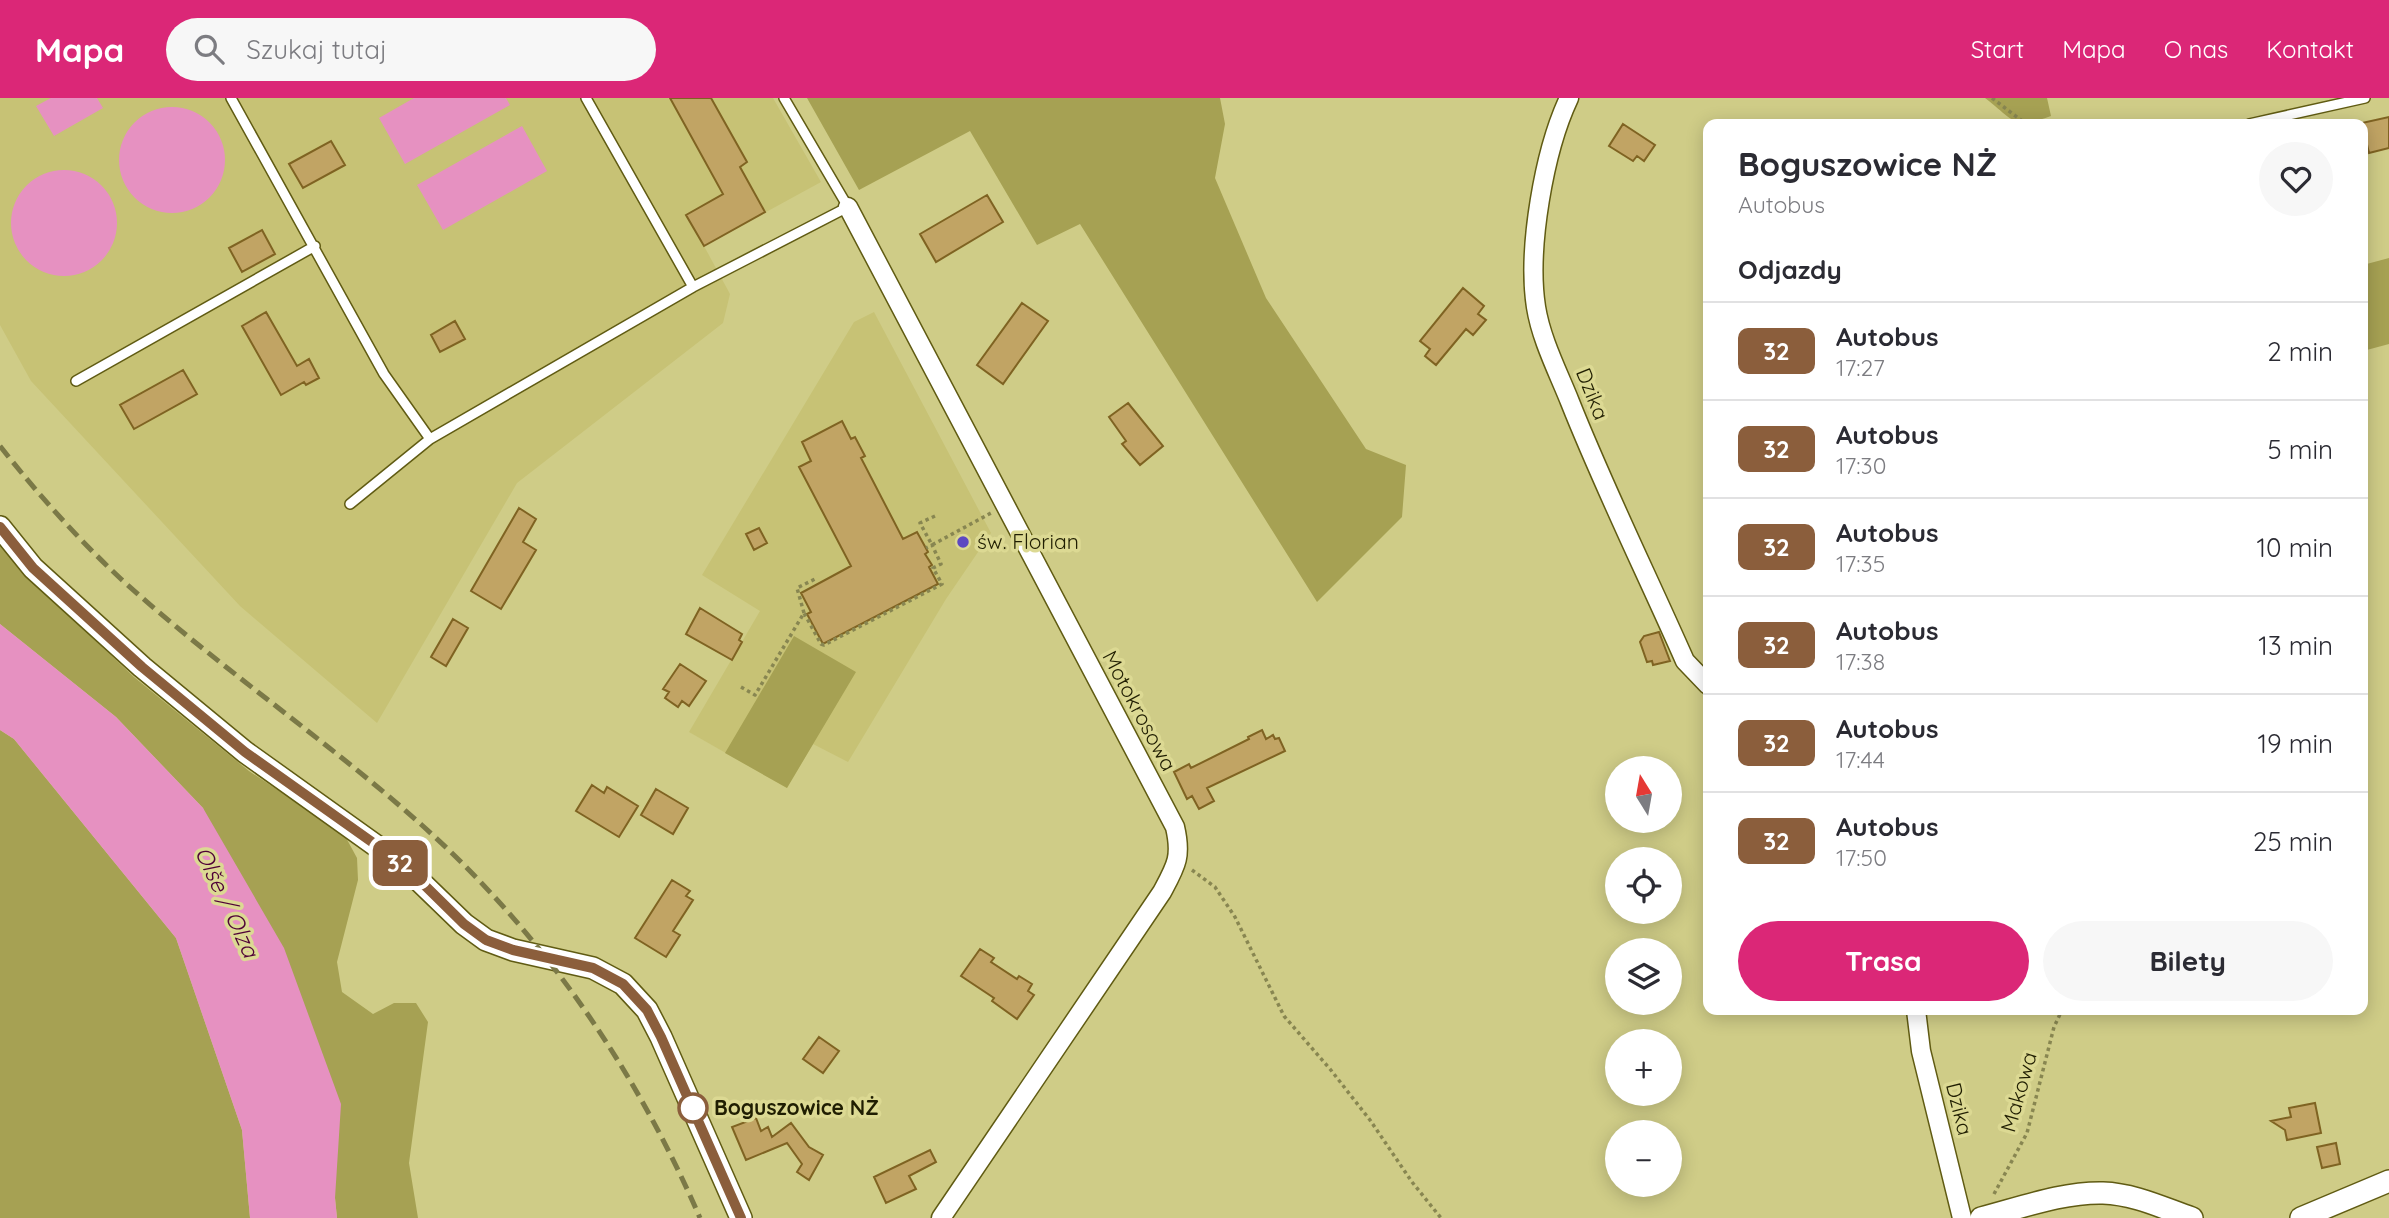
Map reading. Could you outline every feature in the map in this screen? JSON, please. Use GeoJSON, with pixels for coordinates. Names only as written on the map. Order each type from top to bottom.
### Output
{"type":"FeatureCollection","features":[{"type":"Feature","properties":{"kind":"street","name":"Dzika"},"geometry":{"type":"LineString","coordinates":[[1569,98],[1557,123],[1540,198],[1534,274],[1536,309],[1549,350],[1580,426],[1685,661],[1703,680]]}},
{"type":"Feature","properties":{"kind":"street","name":"Motokrosowa"},"geometry":{"type":"LineString","coordinates":[[848,207],[1175,827],[1180,848],[1177,865]]}},
{"type":"Feature","properties":{"kind":"street"},"geometry":{"type":"LineString","coordinates":[[0,527],[33,568],[142,667],[245,752],[403,864],[464,924],[486,940],[513,950],[593,968],[623,984],[647,1010],[661,1037],[740,1218]]}},
{"type":"Feature","properties":{"kind":"street"},"geometry":{"type":"LineString","coordinates":[[941,1218],[1163,891],[1177,865]]}},
{"type":"Feature","properties":{"kind":"street","name":"Dzika"},"geometry":{"type":"LineString","coordinates":[[1917,1015],[1921,1052],[1962,1218]]}},
{"type":"Feature","properties":{"kind":"street"},"geometry":{"type":"LineString","coordinates":[[2301,1218],[2389,1181]]}},
{"type":"Feature","properties":{"kind":"street"},"geometry":{"type":"LineString","coordinates":[[1982,1218],[2063,1197],[2103,1193],[2136,1198],[2192,1218]]}},
{"type":"Feature","properties":{"kind":"lane"},"geometry":{"type":"LineString","coordinates":[[231,98],[384,374],[430,439]]}},
{"type":"Feature","properties":{"kind":"lane"},"geometry":{"type":"LineString","coordinates":[[586,98],[693,287]]}},
{"type":"Feature","properties":{"kind":"lane"},"geometry":{"type":"LineString","coordinates":[[350,505],[430,439],[693,287],[848,207],[784,98]]}},
{"type":"Feature","properties":{"kind":"lane"},"geometry":{"type":"LineString","coordinates":[[2271,119],[2365,98]]}},
{"type":"Feature","properties":{"kind":"lane"},"geometry":{"type":"LineString","coordinates":[[76,381],[314,246]]}},
{"type":"Feature","properties":{"kind":"path"},"geometry":{"type":"LineString","coordinates":[[1992,98],[2019,119]]}},
{"type":"Feature","properties":{"kind":"path"},"geometry":{"type":"LineString","coordinates":[[926,548],[1005,505]]}},
{"type":"Feature","properties":{"kind":"path"},"geometry":{"type":"LineString","coordinates":[[817,578],[797,588],[804,613],[824,645],[942,584],[933,568],[941,564],[920,523],[935,516]]}},
{"type":"Feature","properties":{"kind":"path"},"geometry":{"type":"LineString","coordinates":[[741,687],[755,695],[804,613]]}},
{"type":"Feature","properties":{"kind":"path"},"geometry":{"type":"LineString","coordinates":[[1177,865],[1199,874],[1215,887],[1241,929],[1284,1016],[1370,1119],[1412,1182],[1441,1218]]}},
{"type":"Feature","properties":{"kind":"path","name":"Makowa"},"geometry":{"type":"LineString","coordinates":[[1982,1218],[2027,1133],[2054,1027],[2060,1015]]}},
{"type":"Feature","properties":{"kind":"shaded area"},"geometry":{"type":"Polygon","coordinates":[[[0,98],[773,98],[821,182],[704,246],[730,294],[723,323],[517,483],[377,723],[240,606],[31,381],[0,325],[0,98]]]}},
{"type":"Feature","properties":{"kind":"shaded area"},"geometry":{"type":"Polygon","coordinates":[[[807,98],[1220,98],[1225,124],[1215,178],[1266,298],[1366,449],[1406,465],[1402,517],[1317,602],[1080,224],[1037,245],[970,131],[859,190],[807,98]]]}},
{"type":"Feature","properties":{"kind":"shaded area"},"geometry":{"type":"Polygon","coordinates":[[[1985,98],[2047,98],[2051,116],[2041,119],[2009,117],[1985,98]]]}},
{"type":"Feature","properties":{"kind":"shaded area"},"geometry":{"type":"Polygon","coordinates":[[[2389,258],[2389,344],[2368,350],[2368,264],[2389,258]]]}},
{"type":"Feature","properties":{"kind":"shaded area"},"geometry":{"type":"Polygon","coordinates":[[[874,312],[991,533],[946,599],[848,762],[813,744],[787,788],[689,732],[760,611],[702,575],[854,322],[874,312]]]}},
{"type":"Feature","properties":{"kind":"shaded area"},"geometry":{"type":"Polygon","coordinates":[[[0,545],[43,591],[134,677],[249,771],[344,834],[357,858],[358,880],[337,962],[342,992],[373,1014],[394,1003],[416,1003],[428,1022],[409,1163],[418,1218],[337,1218],[335,1198],[203,808],[116,717],[0,624],[0,545]]]}},
{"type":"Feature","properties":{"kind":"shaded area"},"geometry":{"type":"Polygon","coordinates":[[[794,636],[856,672],[787,788],[725,753],[794,636]]]}},
{"type":"Feature","properties":{"kind":"shaded area"},"geometry":{"type":"Polygon","coordinates":[[[0,730],[14,739],[176,938],[242,1130],[250,1218],[0,1218],[0,730]]]}},
{"type":"Feature","properties":{"kind":"water"},"geometry":{"type":"Polygon","coordinates":[[[51,98],[97,98],[103,108],[54,136],[36,106],[51,98]]]}},
{"type":"Feature","properties":{"kind":"water"},"geometry":{"type":"Polygon","coordinates":[[[414,98],[506,98],[510,105],[405,164],[379,118],[414,98]]]}},
{"type":"Feature","properties":{"kind":"water"},"geometry":{"type":"Polygon","coordinates":[[[172,107],[192,111],[209,123],[221,140],[225,160],[221,180],[209,197],[192,209],[172,213],[152,209],[135,197],[123,180],[119,160],[123,140],[135,123],[152,111],[172,107]]]}},
{"type":"Feature","properties":{"kind":"water"},"geometry":{"type":"Polygon","coordinates":[[[522,126],[547,171],[443,230],[417,185],[522,126]]]}},
{"type":"Feature","properties":{"kind":"water"},"geometry":{"type":"Polygon","coordinates":[[[64,170],[84,174],[101,186],[113,203],[117,223],[113,243],[101,260],[84,272],[64,276],[44,272],[27,260],[15,243],[11,223],[15,203],[27,186],[44,174],[64,170]]]}},
{"type":"Feature","properties":{"kind":"water","name":"Olše / Olza"},"geometry":{"type":"Polygon","coordinates":[[[0,624],[116,717],[203,808],[284,948],[341,1104],[335,1198],[337,1218],[250,1218],[242,1130],[176,938],[14,739],[0,730],[0,624]]]}},
{"type":"Feature","properties":{"kind":"building"},"geometry":{"type":"Polygon","coordinates":[[[670,98],[711,98],[747,162],[740,167],[765,212],[704,246],[686,215],[723,194],[670,98]]]}},
{"type":"Feature","properties":{"kind":"building"},"geometry":{"type":"Polygon","coordinates":[[[2389,117],[2389,148],[2369,153],[2368,122],[2389,117]]]}},
{"type":"Feature","properties":{"kind":"building"},"geometry":{"type":"Polygon","coordinates":[[[1623,124],[1655,145],[1644,161],[1637,156],[1633,161],[1609,146],[1623,124]]]}},
{"type":"Feature","properties":{"kind":"building"},"geometry":{"type":"Polygon","coordinates":[[[331,141],[345,165],[303,188],[289,164],[331,141]]]}},
{"type":"Feature","properties":{"kind":"building"},"geometry":{"type":"Polygon","coordinates":[[[987,195],[1003,222],[936,262],[920,234],[987,195]]]}},
{"type":"Feature","properties":{"kind":"building"},"geometry":{"type":"Polygon","coordinates":[[[262,230],[275,254],[242,272],[229,248],[262,230]]]}},
{"type":"Feature","properties":{"kind":"building"},"geometry":{"type":"Polygon","coordinates":[[[1463,288],[1484,306],[1478,314],[1486,320],[1473,335],[1466,329],[1436,365],[1425,356],[1430,349],[1420,341],[1463,288]]]}},
{"type":"Feature","properties":{"kind":"building"},"geometry":{"type":"Polygon","coordinates":[[[1022,303],[1048,321],[1003,384],[977,365],[1022,303]]]}},
{"type":"Feature","properties":{"kind":"building"},"geometry":{"type":"Polygon","coordinates":[[[266,312],[297,366],[309,359],[319,378],[306,385],[304,382],[281,395],[242,326],[266,312]]]}},
{"type":"Feature","properties":{"kind":"building"},"geometry":{"type":"Polygon","coordinates":[[[455,321],[465,339],[440,352],[431,335],[455,321]]]}},
{"type":"Feature","properties":{"kind":"building"},"geometry":{"type":"Polygon","coordinates":[[[183,370],[197,394],[134,429],[120,405],[183,370]]]}},
{"type":"Feature","properties":{"kind":"building"},"geometry":{"type":"Polygon","coordinates":[[[1128,403],[1163,446],[1140,465],[1122,444],[1126,441],[1109,417],[1128,403]]]}},
{"type":"Feature","properties":{"kind":"building"},"geometry":{"type":"Polygon","coordinates":[[[842,421],[851,439],[855,437],[865,456],[861,458],[903,539],[917,532],[928,552],[925,554],[932,565],[929,567],[938,584],[823,644],[807,614],[811,612],[801,593],[851,566],[799,467],[811,461],[802,442],[842,421]]]}},
{"type":"Feature","properties":{"kind":"building"},"geometry":{"type":"Polygon","coordinates":[[[519,508],[536,519],[523,542],[536,550],[501,609],[471,591],[519,508]]]}},
{"type":"Feature","properties":{"kind":"building"},"geometry":{"type":"Polygon","coordinates":[[[759,528],[767,543],[754,550],[746,534],[759,528]]]}},
{"type":"Feature","properties":{"kind":"building"},"geometry":{"type":"Polygon","coordinates":[[[700,608],[742,634],[739,640],[742,642],[732,660],[686,634],[700,608]]]}},
{"type":"Feature","properties":{"kind":"building"},"geometry":{"type":"Polygon","coordinates":[[[453,619],[468,628],[446,666],[431,657],[453,619]]]}},
{"type":"Feature","properties":{"kind":"building"},"geometry":{"type":"Polygon","coordinates":[[[1659,632],[1670,661],[1653,665],[1652,661],[1647,662],[1640,642],[1644,636],[1659,632]]]}},
{"type":"Feature","properties":{"kind":"building"},"geometry":{"type":"Polygon","coordinates":[[[680,664],[706,681],[689,706],[682,701],[678,707],[665,698],[669,692],[663,689],[680,664]]]}},
{"type":"Feature","properties":{"kind":"building"},"geometry":{"type":"Polygon","coordinates":[[[1262,730],[1266,739],[1273,735],[1275,739],[1279,738],[1285,751],[1207,788],[1214,801],[1199,809],[1192,796],[1187,799],[1174,772],[1189,764],[1191,768],[1262,730]]]}},
{"type":"Feature","properties":{"kind":"building"},"geometry":{"type":"Polygon","coordinates":[[[592,785],[604,793],[607,787],[638,806],[619,837],[576,811],[592,785]]]}},
{"type":"Feature","properties":{"kind":"building"},"geometry":{"type":"Polygon","coordinates":[[[656,789],[688,808],[673,834],[641,815],[656,789]]]}},
{"type":"Feature","properties":{"kind":"building"},"geometry":{"type":"Polygon","coordinates":[[[672,880],[690,891],[686,896],[693,900],[673,931],[680,935],[666,957],[635,938],[672,880]]]}},
{"type":"Feature","properties":{"kind":"building"},"geometry":{"type":"Polygon","coordinates":[[[980,949],[994,958],[991,962],[1017,979],[1019,976],[1032,984],[1028,991],[1034,995],[1017,1019],[992,1001],[994,998],[961,976],[980,949]]]}},
{"type":"Feature","properties":{"kind":"building"},"geometry":{"type":"Polygon","coordinates":[[[819,1037],[839,1051],[823,1073],[803,1059],[819,1037]]]}},
{"type":"Feature","properties":{"kind":"building"},"geometry":{"type":"Polygon","coordinates":[[[2315,1103],[2321,1133],[2287,1140],[2285,1130],[2271,1121],[2291,1117],[2289,1108],[2315,1103]]]}},
{"type":"Feature","properties":{"kind":"building"},"geometry":{"type":"Polygon","coordinates":[[[756,1118],[761,1131],[768,1127],[772,1137],[791,1123],[809,1147],[823,1155],[809,1180],[797,1172],[802,1164],[787,1143],[746,1160],[732,1127],[756,1118]]]}},
{"type":"Feature","properties":{"kind":"building"},"geometry":{"type":"Polygon","coordinates":[[[2336,1143],[2340,1164],[2322,1168],[2317,1147],[2336,1143]]]}},
{"type":"Feature","properties":{"kind":"building"},"geometry":{"type":"Polygon","coordinates":[[[930,1150],[936,1162],[909,1176],[916,1189],[886,1203],[874,1177],[930,1150]]]}},
{"type":"Feature","properties":{"kind":"railway"},"geometry":{"type":"LineString","coordinates":[[0,446],[58,515],[121,579],[196,643],[387,795],[468,869],[509,913],[547,959],[616,1058],[675,1163],[700,1218]]}},
{"type":"Feature","properties":{"kind":"bus line","name":"32"},"geometry":{"type":"LineString","coordinates":[[0,527],[33,568],[142,667],[245,752],[403,864],[464,924],[486,940],[513,950],[593,968],[623,984],[647,1010],[661,1037],[741,1218]]}},
{"type":"Feature","properties":{"kind":"place","name":"św. Florian"},"geometry":{"type":"Point","coordinates":[963,542]}},
{"type":"Feature","properties":{"kind":"place","name":"Boguszowice NŻ"},"geometry":{"type":"Point","coordinates":[693,1108]}}]}
